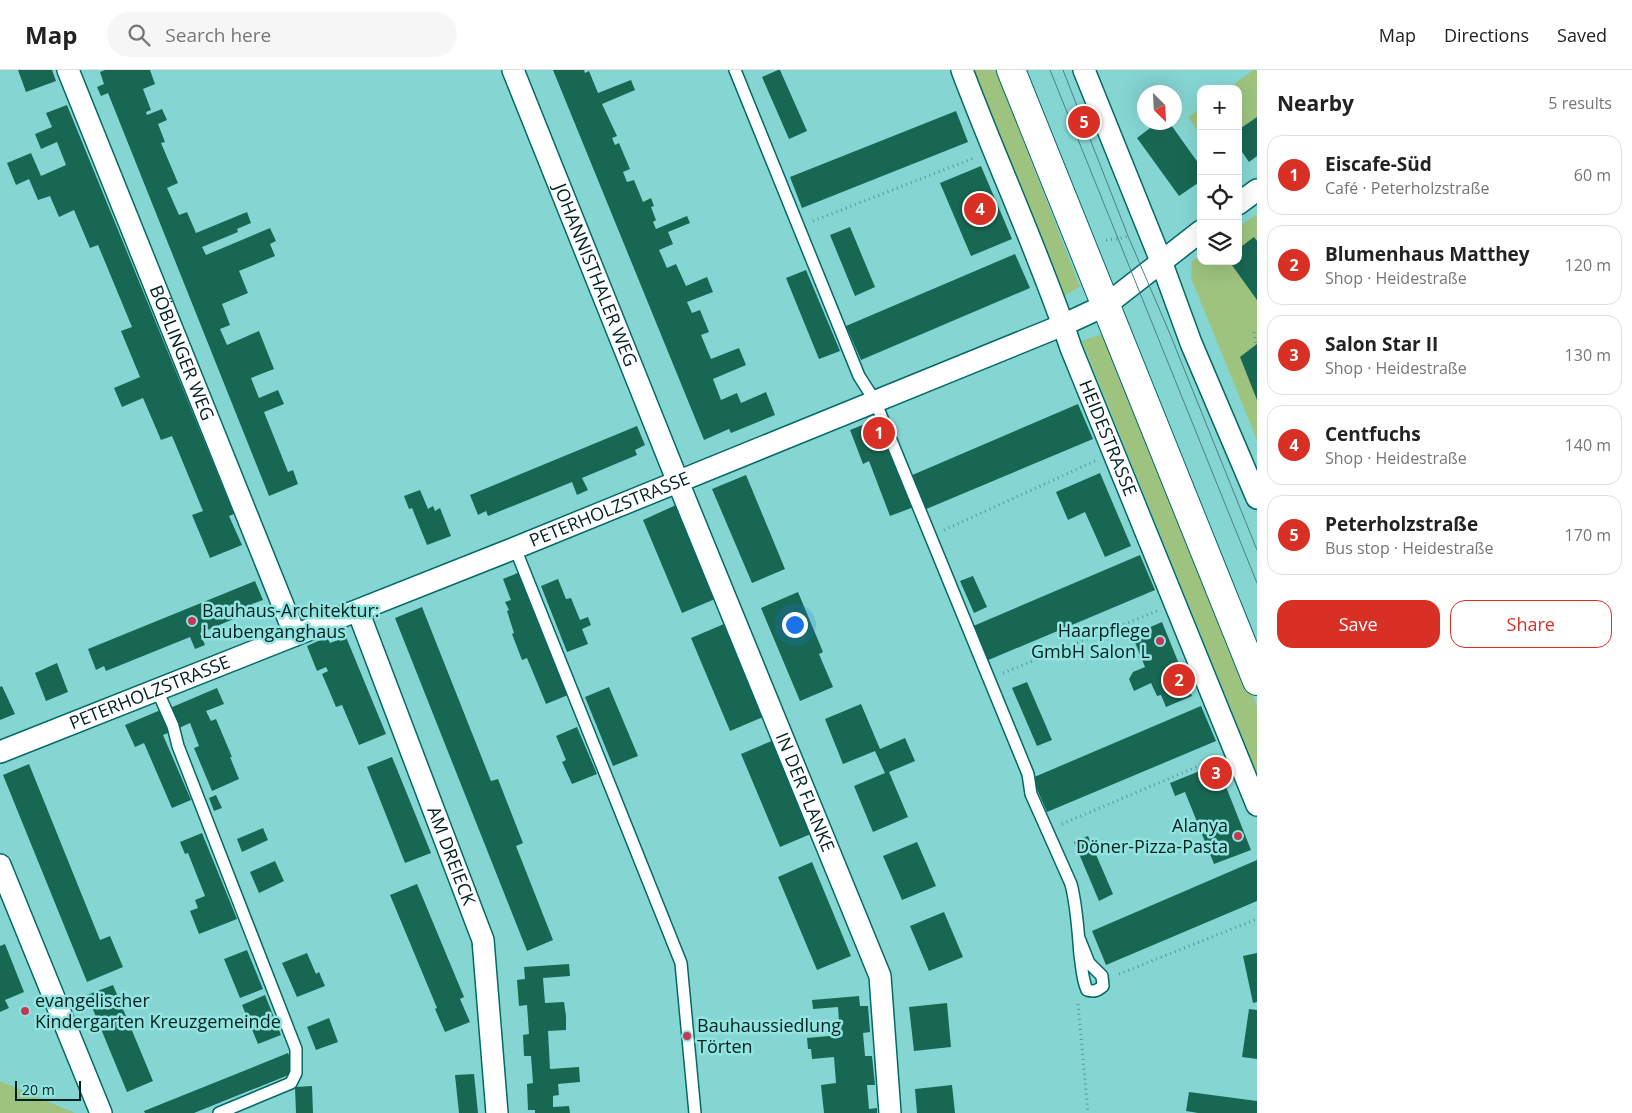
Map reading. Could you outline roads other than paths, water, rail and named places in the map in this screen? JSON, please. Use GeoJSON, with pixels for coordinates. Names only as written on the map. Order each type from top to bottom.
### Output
{"type":"FeatureCollection","features":[{"type":"Feature","properties":{"kind":"street","name":"BÖBLINGER WEG"},"geometry":{"type":"LineString","coordinates":[[68,70],[295,635]]}},
{"type":"Feature","properties":{"kind":"street","name":"JOHANNISTHALER WEG"},"geometry":{"type":"LineString","coordinates":[[513,70],[678,482]]}},
{"type":"Feature","properties":{"kind":"street","name":"HEIDESTRASSE"},"geometry":{"type":"LineString","coordinates":[[962,70],[1071,348],[1257,805]]}},
{"type":"Feature","properties":{"kind":"street"},"geometry":{"type":"LineString","coordinates":[[1011,70],[1257,680]]}},
{"type":"Feature","properties":{"kind":"street"},"geometry":{"type":"LineString","coordinates":[[1084,70],[1161,261],[1191,343],[1257,498]]}},
{"type":"Feature","properties":{"kind":"street"},"geometry":{"type":"LineString","coordinates":[[1242,201],[1257,190]]}},
{"type":"Feature","properties":{"kind":"street","name":"PETERHOLZSTRASSE"},"geometry":{"type":"LineString","coordinates":[[0,752],[515,548],[1063,325],[1106,305],[1197,234]]}},
{"type":"Feature","properties":{"kind":"street","name":"IN DER FLANKE"},"geometry":{"type":"LineString","coordinates":[[678,482],[880,976],[890,1113]]}},
{"type":"Feature","properties":{"kind":"street","name":"AM DREIECK"},"geometry":{"type":"LineString","coordinates":[[358,611],[484,940],[497,1113]]}},
{"type":"Feature","properties":{"kind":"street"},"geometry":{"type":"LineString","coordinates":[[0,865],[101,1113]]}},
{"type":"Feature","properties":{"kind":"lane"},"geometry":{"type":"LineString","coordinates":[[735,70],[859,376],[875,401],[1028,774],[1031,794],[1071,884],[1075,899],[1083,982],[1087,990],[1098,990],[1103,986],[1102,976],[1089,963],[1079,938]]}},
{"type":"Feature","properties":{"kind":"lane"},"geometry":{"type":"LineString","coordinates":[[515,548],[681,963],[695,1113]]}},
{"type":"Feature","properties":{"kind":"lane"},"geometry":{"type":"LineString","coordinates":[[156,690],[173,726],[178,746],[296,1049],[296,1073],[291,1083],[219,1113]]}},
{"type":"Feature","properties":{"kind":"tram line"},"geometry":{"type":"LineString","coordinates":[[1050,70],[1257,583]]}},
{"type":"Feature","properties":{"kind":"tram line"},"geometry":{"type":"LineString","coordinates":[[1063,70],[1128,236],[1170,334],[1257,550]]}},
{"type":"Feature","properties":{"kind":"place","name":"Peterholzstraße"},"geometry":{"type":"Point","coordinates":[1084,122]}},
{"type":"Feature","properties":{"kind":"place","name":"Centfuchs"},"geometry":{"type":"Point","coordinates":[980,209]}},
{"type":"Feature","properties":{"kind":"place","name":"Eiscafe-Süd"},"geometry":{"type":"Point","coordinates":[879,433]}},
{"type":"Feature","properties":{"kind":"place","name":"Bauhaus-Architektur: Laubenganghaus"},"geometry":{"type":"Point","coordinates":[192,621]}},
{"type":"Feature","properties":{"kind":"place","name":"Haarpflege GmbH Salon L"},"geometry":{"type":"Point","coordinates":[1160,641]}},
{"type":"Feature","properties":{"kind":"place","name":"Blumenhaus Matthey"},"geometry":{"type":"Point","coordinates":[1179,680]}},
{"type":"Feature","properties":{"kind":"place","name":"Salon Star II"},"geometry":{"type":"Point","coordinates":[1216,773]}},
{"type":"Feature","properties":{"kind":"place","name":"Alanya Döner-Pizza-Pasta"},"geometry":{"type":"Point","coordinates":[1238,836]}},
{"type":"Feature","properties":{"kind":"place","name":"evangelischer Kindergarten Kreuzgemeinde"},"geometry":{"type":"Point","coordinates":[25,1011]}},
{"type":"Feature","properties":{"kind":"place","name":"Bauhaussiedlung Törten"},"geometry":{"type":"Point","coordinates":[687,1036]}}]}
